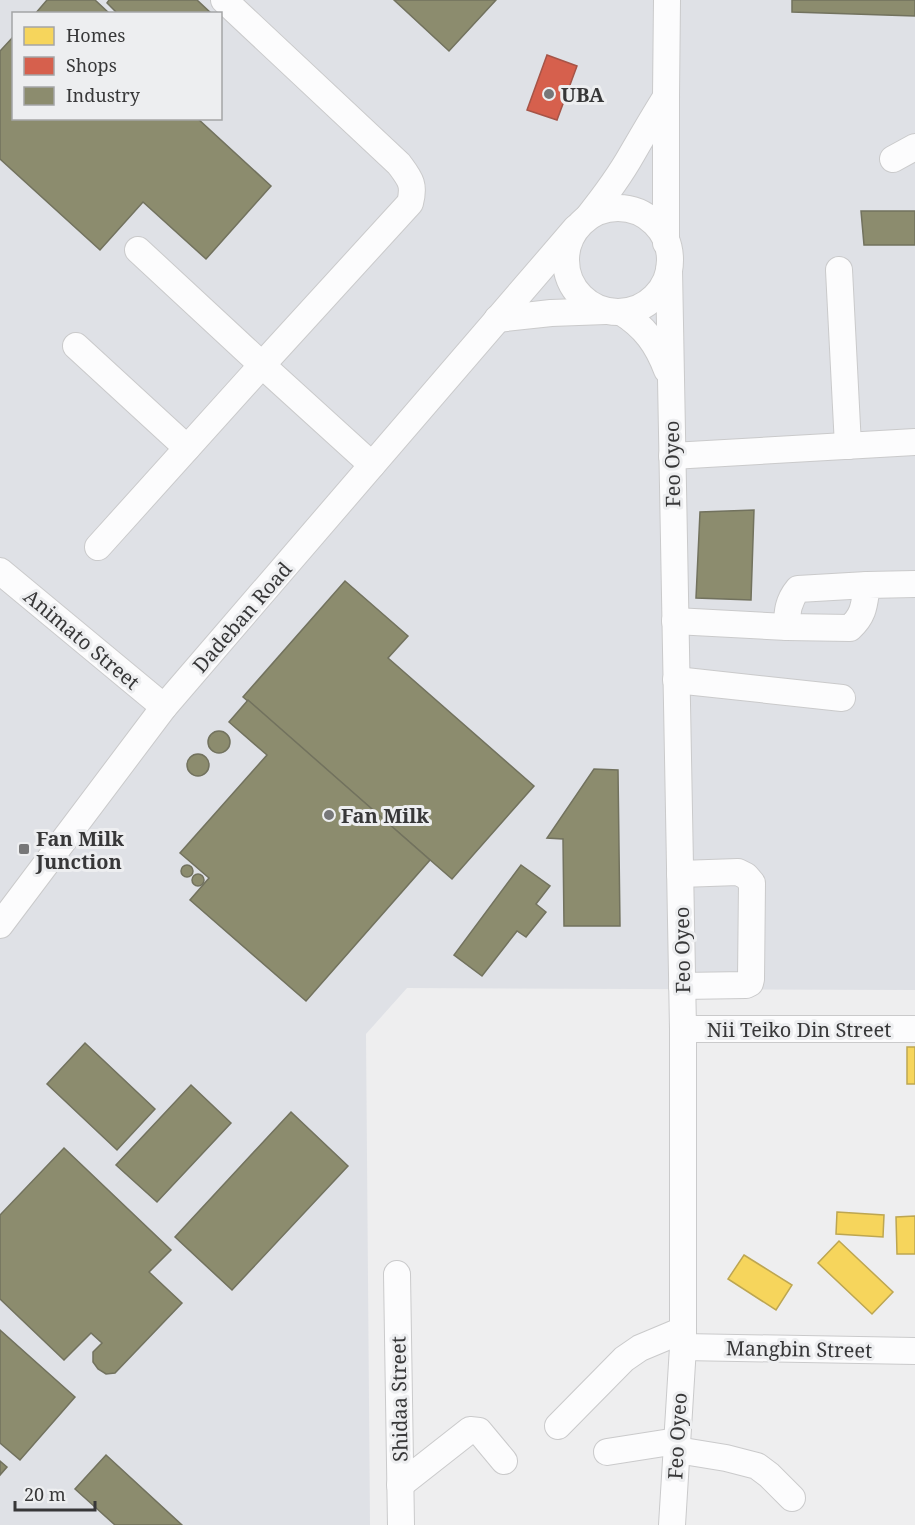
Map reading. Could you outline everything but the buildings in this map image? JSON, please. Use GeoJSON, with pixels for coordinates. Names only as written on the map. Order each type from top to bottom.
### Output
{"type":"FeatureCollection","features":[{"type":"Feature","properties":{"kind":"street"},"geometry":{"type":"LineString","coordinates":[[98,547],[410,203],[414,190],[399,164],[225,0]]}},
{"type":"Feature","properties":{"kind":"street"},"geometry":{"type":"LineString","coordinates":[[666,244],[667,0]]}},
{"type":"Feature","properties":{"kind":"street"},"geometry":{"type":"LineString","coordinates":[[613,311],[592,305],[580,296],[572,284],[567,270],[566,255],[569,240],[618,176],[666,96]]}},
{"type":"Feature","properties":{"kind":"street"},"geometry":{"type":"LineString","coordinates":[[497,319],[551,313],[635,309],[648,302],[659,292],[669,270],[669,250],[664,236],[655,224],[629,209],[614,208],[600,210],[582,222]]}},
{"type":"Feature","properties":{"kind":"street","name":"Dadeban Road"},"geometry":{"type":"LineString","coordinates":[[0,925],[164,707],[582,222]]}},
{"type":"Feature","properties":{"kind":"street"},"geometry":{"type":"LineString","coordinates":[[138,250],[372,465]]}},
{"type":"Feature","properties":{"kind":"street","name":"Feo Oyeo"},"geometry":{"type":"LineString","coordinates":[[669,270],[683,1029],[683,1338],[672,1525]]}},
{"type":"Feature","properties":{"kind":"street"},"geometry":{"type":"LineString","coordinates":[[839,270],[848,446]]}},
{"type":"Feature","properties":{"kind":"street","name":"Feo Oyeo"},"geometry":{"type":"LineString","coordinates":[[613,311],[638,325],[654,342],[670,376]]}},
{"type":"Feature","properties":{"kind":"street"},"geometry":{"type":"LineString","coordinates":[[76,346],[187,448]]}},
{"type":"Feature","properties":{"kind":"street"},"geometry":{"type":"LineString","coordinates":[[672,456],[915,442]]}},
{"type":"Feature","properties":{"kind":"street","name":"Animato Street"},"geometry":{"type":"LineString","coordinates":[[0,571],[164,707]]}},
{"type":"Feature","properties":{"kind":"street"},"geometry":{"type":"LineString","coordinates":[[786,627],[787,609],[792,596],[798,589],[915,584]]}},
{"type":"Feature","properties":{"kind":"street"},"geometry":{"type":"LineString","coordinates":[[675,621],[850,628],[859,620],[863,611],[867,585]]}},
{"type":"Feature","properties":{"kind":"street"},"geometry":{"type":"LineString","coordinates":[[676,680],[842,698]]}},
{"type":"Feature","properties":{"kind":"street"},"geometry":{"type":"LineString","coordinates":[[680,874],[738,872],[752,883],[750,983],[746,985],[682,986]]}},
{"type":"Feature","properties":{"kind":"street","name":"Nii Teiko Din Street"},"geometry":{"type":"LineString","coordinates":[[683,1029],[915,1029]]}},
{"type":"Feature","properties":{"kind":"street","name":"Shidaa Street"},"geometry":{"type":"LineString","coordinates":[[397,1274],[400,1525]]}},
{"type":"Feature","properties":{"kind":"street"},"geometry":{"type":"LineString","coordinates":[[558,1426],[624,1359],[640,1348],[683,1338]]}},
{"type":"Feature","properties":{"kind":"street","name":"Mangbin Street"},"geometry":{"type":"LineString","coordinates":[[683,1338],[915,1352]]}},
{"type":"Feature","properties":{"kind":"street"},"geometry":{"type":"LineString","coordinates":[[400,1485],[470,1430],[479,1431],[504,1461]]}},
{"type":"Feature","properties":{"kind":"street"},"geometry":{"type":"LineString","coordinates":[[607,1452],[677,1445],[757,1466],[792,1498]]}},
{"type":"Feature","properties":{"kind":"shaded area"},"geometry":{"type":"Polygon","coordinates":[[[0,0],[915,0],[915,990],[407,988],[366,1034],[370,1525],[0,1525],[0,0]]]}},
{"type":"Feature","properties":{"kind":"place","name":"UBA"},"geometry":{"type":"Point","coordinates":[549,94]}},
{"type":"Feature","properties":{"kind":"place","name":"Fan Milk"},"geometry":{"type":"Point","coordinates":[329,815]}},
{"type":"Feature","properties":{"kind":"place","name":"Fan Milk Junction"},"geometry":{"type":"Point","coordinates":[24,849]}}]}
